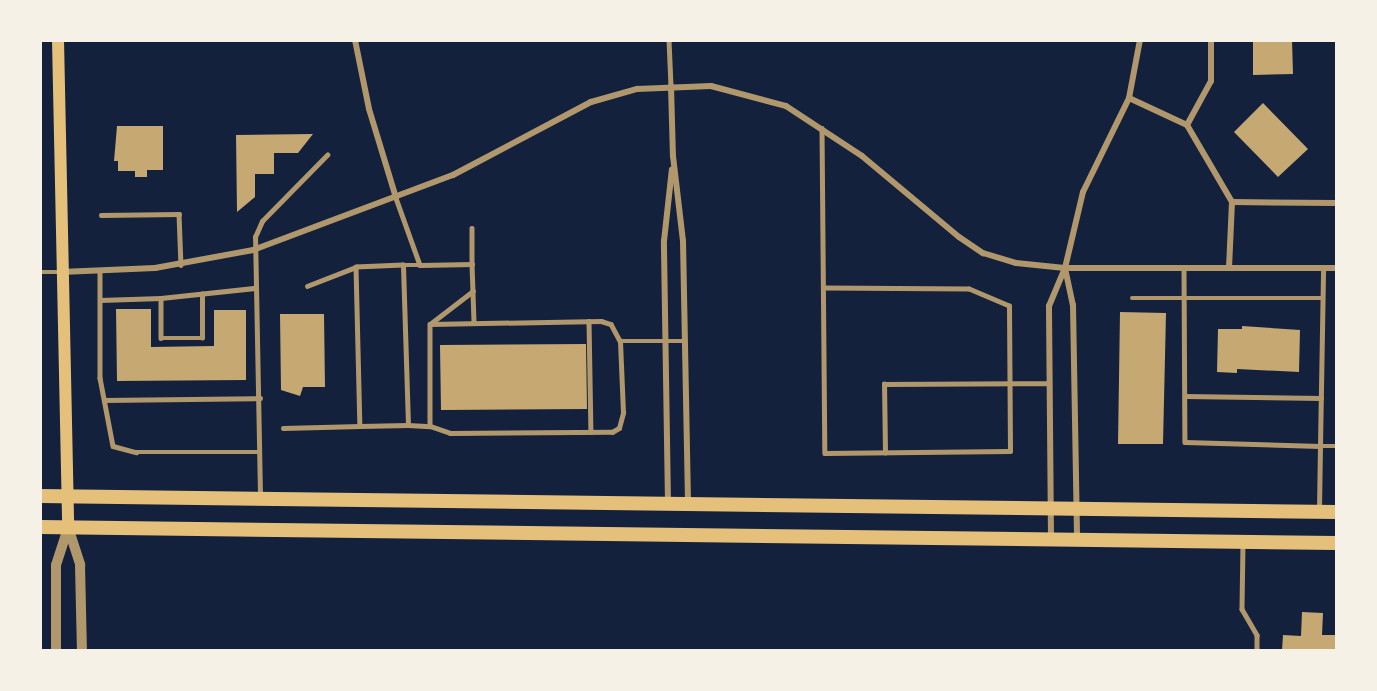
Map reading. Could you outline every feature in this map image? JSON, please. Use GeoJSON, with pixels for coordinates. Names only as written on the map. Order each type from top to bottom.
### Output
{"type":"FeatureCollection","features":[{"type":"Feature","properties":{"kind":"main road"},"geometry":{"type":"LineString","coordinates":[[58,40],[60,272],[68,527]]}},
{"type":"Feature","properties":{"kind":"main road"},"geometry":{"type":"LineString","coordinates":[[40,496],[1336,512]]}},
{"type":"Feature","properties":{"kind":"main road"},"geometry":{"type":"LineString","coordinates":[[40,527],[1336,543]]}},
{"type":"Feature","properties":{"kind":"street"},"geometry":{"type":"LineString","coordinates":[[355,40],[369,109],[396,198]]}},
{"type":"Feature","properties":{"kind":"street"},"geometry":{"type":"LineString","coordinates":[[1051,539],[1049,306],[1065,268],[1083,192],[1129,98],[1140,40]]}},
{"type":"Feature","properties":{"kind":"street"},"geometry":{"type":"LineString","coordinates":[[1187,125],[1211,81],[1211,40]]}},
{"type":"Feature","properties":{"kind":"street"},"geometry":{"type":"LineString","coordinates":[[60,272],[181,265],[254,250],[396,198],[508,148],[591,102],[636,88],[671,86],[711,86],[753,94],[786,106],[822,128],[983,253],[1016,263],[1065,268],[1336,268]]}},
{"type":"Feature","properties":{"kind":"street"},"geometry":{"type":"LineString","coordinates":[[671,86],[673,156],[683,241],[688,504]]}},
{"type":"Feature","properties":{"kind":"street"},"geometry":{"type":"LineString","coordinates":[[1129,98],[1187,125],[1232,202],[1229,267]]}},
{"type":"Feature","properties":{"kind":"street"},"geometry":{"type":"LineString","coordinates":[[668,503],[664,241],[673,156]]}},
{"type":"Feature","properties":{"kind":"street"},"geometry":{"type":"LineString","coordinates":[[1232,202],[1336,203]]}},
{"type":"Feature","properties":{"kind":"street"},"geometry":{"type":"LineString","coordinates":[[1065,268],[1074,305],[1077,539]]}},
{"type":"Feature","properties":{"kind":"street"},"geometry":{"type":"LineString","coordinates":[[56,651],[56,565],[68,527]]}},
{"type":"Feature","properties":{"kind":"street"},"geometry":{"type":"LineString","coordinates":[[68,527],[80,565],[82,651]]}},
{"type":"Feature","properties":{"kind":"lane"},"geometry":{"type":"LineString","coordinates":[[669,40],[671,86]]}},
{"type":"Feature","properties":{"kind":"lane"},"geometry":{"type":"LineString","coordinates":[[822,128],[825,453],[1010,451],[1009,306],[969,289],[824,288]]}},
{"type":"Feature","properties":{"kind":"lane"},"geometry":{"type":"LineString","coordinates":[[260,498],[257,452],[260,398],[254,250],[262,221],[327,155]]}},
{"type":"Feature","properties":{"kind":"lane"},"geometry":{"type":"LineString","coordinates":[[396,198],[420,265]]}},
{"type":"Feature","properties":{"kind":"lane"},"geometry":{"type":"LineString","coordinates":[[101,214],[179,214],[181,265]]}},
{"type":"Feature","properties":{"kind":"lane"},"geometry":{"type":"LineString","coordinates":[[472,228],[474,322]]}},
{"type":"Feature","properties":{"kind":"lane"},"geometry":{"type":"LineString","coordinates":[[307,286],[356,267],[472,264]]}},
{"type":"Feature","properties":{"kind":"lane"},"geometry":{"type":"LineString","coordinates":[[403,265],[408,425]]}},
{"type":"Feature","properties":{"kind":"lane"},"geometry":{"type":"LineString","coordinates":[[356,267],[360,426]]}},
{"type":"Feature","properties":{"kind":"lane"},"geometry":{"type":"LineString","coordinates":[[1184,267],[1185,442],[1336,446]]}},
{"type":"Feature","properties":{"kind":"lane"},"geometry":{"type":"LineString","coordinates":[[1319,512],[1323,268]]}},
{"type":"Feature","properties":{"kind":"lane"},"geometry":{"type":"LineString","coordinates":[[100,270],[100,378],[113,446],[136,452],[257,452]]}},
{"type":"Feature","properties":{"kind":"lane"},"geometry":{"type":"LineString","coordinates":[[40,272],[60,272]]}},
{"type":"Feature","properties":{"kind":"lane"},"geometry":{"type":"LineString","coordinates":[[100,300],[161,298],[255,288]]}},
{"type":"Feature","properties":{"kind":"lane"},"geometry":{"type":"LineString","coordinates":[[430,324],[473,291]]}},
{"type":"Feature","properties":{"kind":"lane"},"geometry":{"type":"LineString","coordinates":[[161,298],[161,339],[202,338],[202,294]]}},
{"type":"Feature","properties":{"kind":"lane"},"geometry":{"type":"LineString","coordinates":[[1132,298],[1322,298]]}},
{"type":"Feature","properties":{"kind":"lane"},"geometry":{"type":"LineString","coordinates":[[283,428],[408,425],[430,426],[450,433],[612,432],[619,428],[623,413],[620,341],[611,324],[589,321],[430,324]]}},
{"type":"Feature","properties":{"kind":"lane"},"geometry":{"type":"LineString","coordinates":[[589,321],[591,432]]}},
{"type":"Feature","properties":{"kind":"lane"},"geometry":{"type":"LineString","coordinates":[[430,324],[430,426]]}},
{"type":"Feature","properties":{"kind":"lane"},"geometry":{"type":"LineString","coordinates":[[620,341],[685,341]]}},
{"type":"Feature","properties":{"kind":"lane"},"geometry":{"type":"LineString","coordinates":[[885,453],[884,384],[1049,383]]}},
{"type":"Feature","properties":{"kind":"lane"},"geometry":{"type":"LineString","coordinates":[[1185,396],[1321,398]]}},
{"type":"Feature","properties":{"kind":"lane"},"geometry":{"type":"LineString","coordinates":[[104,400],[260,398]]}},
{"type":"Feature","properties":{"kind":"lane"},"geometry":{"type":"LineString","coordinates":[[1243,542],[1242,609],[1257,635],[1257,651]]}},
{"type":"Feature","properties":{"kind":"building"},"geometry":{"type":"Polygon","coordinates":[[[1253,40],[1292,40],[1293,74],[1253,75],[1253,40]]]}},
{"type":"Feature","properties":{"kind":"building"},"geometry":{"type":"Polygon","coordinates":[[[1263,103],[1308,149],[1278,177],[1234,132],[1263,103]]]}},
{"type":"Feature","properties":{"kind":"building"},"geometry":{"type":"Polygon","coordinates":[[[117,126],[163,126],[163,170],[147,170],[147,177],[135,177],[135,171],[118,171],[118,161],[114,161],[117,126]]]}},
{"type":"Feature","properties":{"kind":"building"},"geometry":{"type":"Polygon","coordinates":[[[313,134],[298,153],[274,153],[274,174],[255,174],[255,197],[237,212],[236,135],[313,134]]]}},
{"type":"Feature","properties":{"kind":"building"},"geometry":{"type":"Polygon","coordinates":[[[116,309],[151,309],[151,347],[214,346],[214,310],[246,310],[246,380],[117,381],[116,309]]]}},
{"type":"Feature","properties":{"kind":"building"},"geometry":{"type":"Polygon","coordinates":[[[1120,312],[1166,313],[1163,444],[1118,444],[1120,312]]]}},
{"type":"Feature","properties":{"kind":"building"},"geometry":{"type":"Polygon","coordinates":[[[280,314],[324,314],[325,387],[303,387],[300,396],[281,390],[280,314]]]}},
{"type":"Feature","properties":{"kind":"building"},"geometry":{"type":"Polygon","coordinates":[[[1242,326],[1300,330],[1299,372],[1237,369],[1237,373],[1217,372],[1218,329],[1242,329],[1242,326]]]}},
{"type":"Feature","properties":{"kind":"building"},"geometry":{"type":"Polygon","coordinates":[[[586,344],[587,409],[441,410],[440,345],[586,344]]]}},
{"type":"Feature","properties":{"kind":"building"},"geometry":{"type":"Polygon","coordinates":[[[1302,612],[1323,613],[1322,635],[1336,635],[1336,650],[1282,650],[1283,635],[1301,636],[1302,612]]]}}]}
